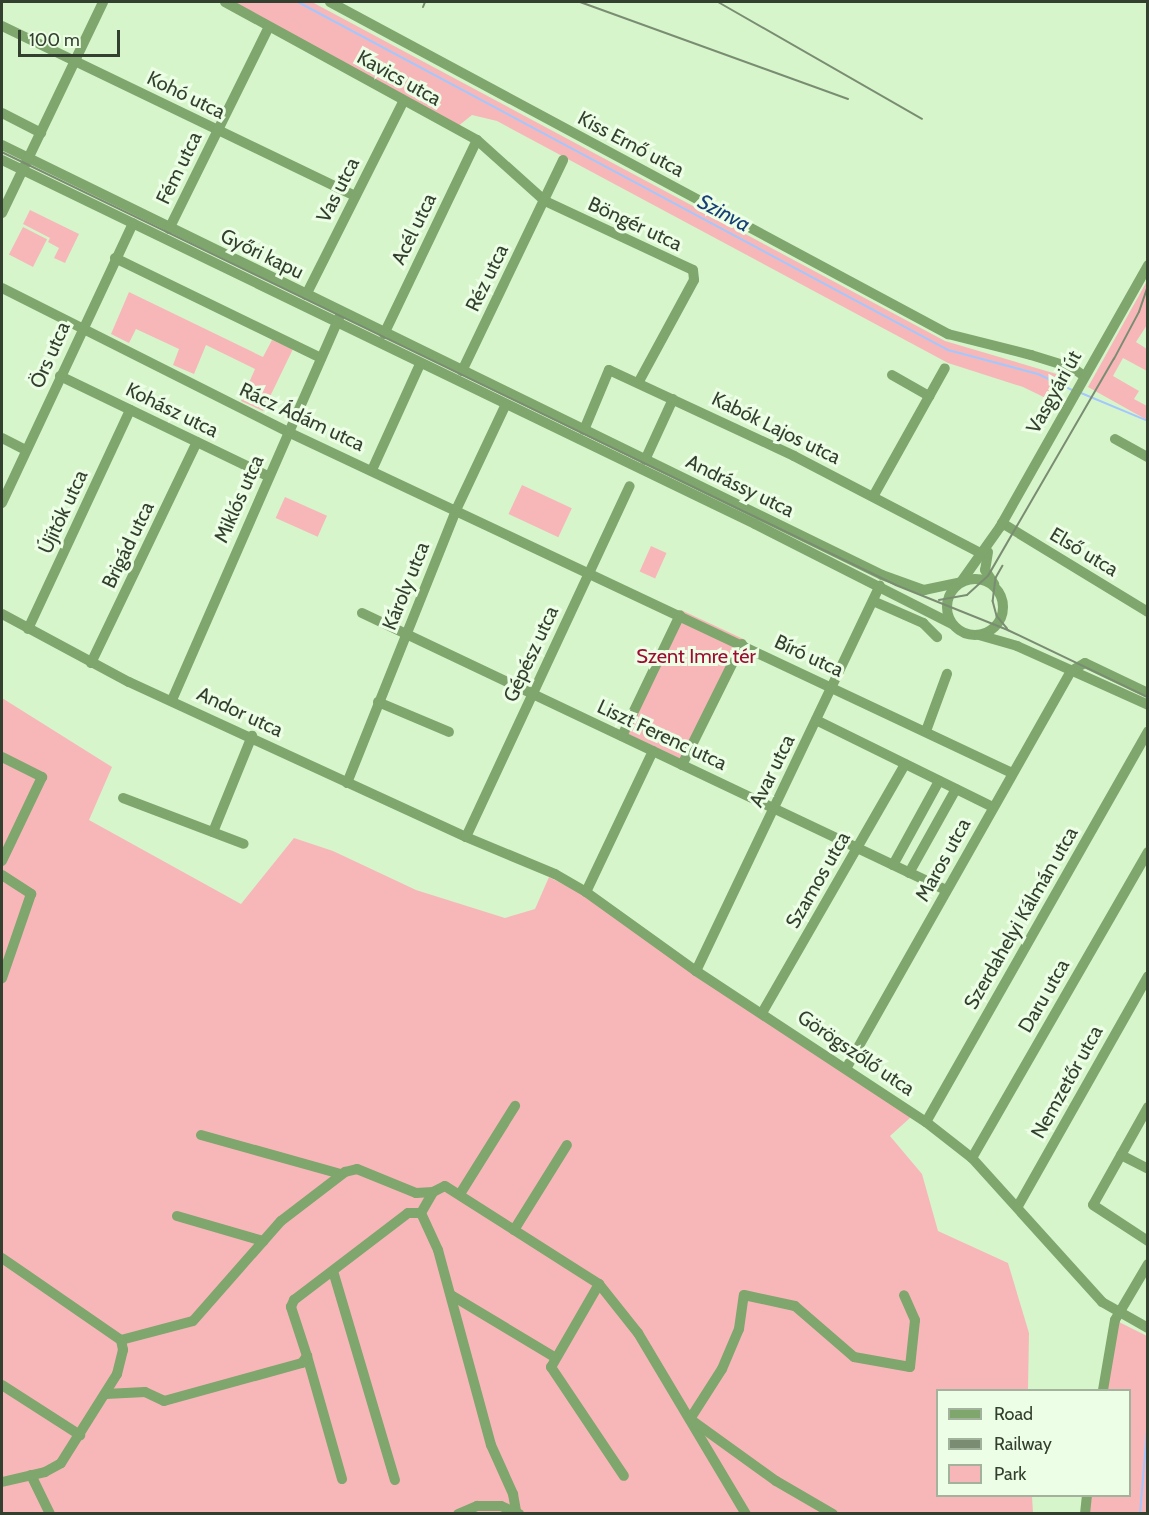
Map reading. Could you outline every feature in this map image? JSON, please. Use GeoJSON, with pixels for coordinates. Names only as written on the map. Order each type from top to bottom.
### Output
{"type":"FeatureCollection","features":[{"type":"Feature","properties":{"kind":"street"},"geometry":{"type":"LineString","coordinates":[[2,213],[103,2]]}},
{"type":"Feature","properties":{"kind":"street","name":"Kavics utca"},"geometry":{"type":"LineString","coordinates":[[225,2],[403,102],[477,140],[545,201]]}},
{"type":"Feature","properties":{"kind":"street","name":"Kiss Ernő utca"},"geometry":{"type":"LineString","coordinates":[[330,2],[948,334],[1031,355],[1084,376]]}},
{"type":"Feature","properties":{"kind":"street","name":"Kohó utca"},"geometry":{"type":"LineString","coordinates":[[2,26],[355,196]]}},
{"type":"Feature","properties":{"kind":"street","name":"Fém utca"},"geometry":{"type":"LineString","coordinates":[[169,229],[270,27]]}},
{"type":"Feature","properties":{"kind":"street","name":"Vas utca"},"geometry":{"type":"LineString","coordinates":[[306,296],[403,102]]}},
{"type":"Feature","properties":{"kind":"street"},"geometry":{"type":"LineString","coordinates":[[2,113],[40,133]]}},
{"type":"Feature","properties":{"kind":"street","name":"Acél utca"},"geometry":{"type":"LineString","coordinates":[[384,334],[477,140]]}},
{"type":"Feature","properties":{"kind":"street","name":"Győri kapu"},"geometry":{"type":"LineString","coordinates":[[2,145],[306,296],[420,364],[505,406]]}},
{"type":"Feature","properties":{"kind":"street","name":"Győri kapu"},"geometry":{"type":"LineString","coordinates":[[2,160],[21,172],[339,317],[384,334],[509,391]]}},
{"type":"Feature","properties":{"kind":"street","name":"Réz utca"},"geometry":{"type":"LineString","coordinates":[[462,371],[563,160]]}},
{"type":"Feature","properties":{"kind":"street","name":"Böngér utca"},"geometry":{"type":"LineString","coordinates":[[545,201],[695,274],[638,383]]}},
{"type":"Feature","properties":{"kind":"street","name":"Örs utca"},"geometry":{"type":"LineString","coordinates":[[2,503],[81,329],[133,223]]}},
{"type":"Feature","properties":{"kind":"street"},"geometry":{"type":"LineString","coordinates":[[115,258],[321,358]]}},
{"type":"Feature","properties":{"kind":"street","name":"Vasgyári út"},"geometry":{"type":"LineString","coordinates":[[962,582],[1002,523],[1070,399],[1148,266]]}},
{"type":"Feature","properties":{"kind":"street","name":"Rácz Ádám utca"},"geometry":{"type":"LineString","coordinates":[[2,288],[288,432],[457,508],[590,572]]}},
{"type":"Feature","properties":{"kind":"street","name":"Miklós utca"},"geometry":{"type":"LineString","coordinates":[[172,700],[339,317]]}},
{"type":"Feature","properties":{"kind":"street"},"geometry":{"type":"LineString","coordinates":[[372,470],[420,364]]}},
{"type":"Feature","properties":{"kind":"street"},"geometry":{"type":"LineString","coordinates":[[874,495],[945,368]]}},
{"type":"Feature","properties":{"kind":"street","name":"Kabók Lajos utca"},"geometry":{"type":"LineString","coordinates":[[584,430],[609,370],[874,495],[982,554]]}},
{"type":"Feature","properties":{"kind":"street"},"geometry":{"type":"LineString","coordinates":[[892,375],[929,396]]}},
{"type":"Feature","properties":{"kind":"street","name":"Kohász utca"},"geometry":{"type":"LineString","coordinates":[[60,376],[268,476]]}},
{"type":"Feature","properties":{"kind":"street","name":"Andrássy utca"},"geometry":{"type":"LineString","coordinates":[[509,391],[645,460],[906,585],[936,590],[962,582]]}},
{"type":"Feature","properties":{"kind":"street"},"geometry":{"type":"LineString","coordinates":[[645,460],[673,399]]}},
{"type":"Feature","properties":{"kind":"street","name":"Károly utca"},"geometry":{"type":"LineString","coordinates":[[347,783],[457,508],[505,406]]}},
{"type":"Feature","properties":{"kind":"street","name":"Andrássy utca"},"geometry":{"type":"LineString","coordinates":[[505,406],[878,591],[952,624]]}},
{"type":"Feature","properties":{"kind":"street","name":"Újítók utca"},"geometry":{"type":"LineString","coordinates":[[28,629],[130,410]]}},
{"type":"Feature","properties":{"kind":"street"},"geometry":{"type":"LineString","coordinates":[[2,438],[26,450]]}},
{"type":"Feature","properties":{"kind":"street"},"geometry":{"type":"LineString","coordinates":[[1115,439],[1148,457]]}},
{"type":"Feature","properties":{"kind":"street","name":"Brigád utca"},"geometry":{"type":"LineString","coordinates":[[92,663],[197,442]]}},
{"type":"Feature","properties":{"kind":"street","name":"Gépész utca"},"geometry":{"type":"LineString","coordinates":[[466,837],[630,486]]}},
{"type":"Feature","properties":{"kind":"street","name":"Első utca"},"geometry":{"type":"LineString","coordinates":[[1002,523],[1148,612]]}},
{"type":"Feature","properties":{"kind":"street","name":"Vasgyári út"},"geometry":{"type":"LineString","coordinates":[[994,536],[984,565],[997,589]]}},
{"type":"Feature","properties":{"kind":"street","name":"Bíró utca"},"geometry":{"type":"LineString","coordinates":[[590,572],[1012,773]]}},
{"type":"Feature","properties":{"kind":"street"},"geometry":{"type":"LineString","coordinates":[[979,635],[996,627],[1002,617],[1004,604],[997,589],[980,579],[962,582],[947,600],[952,624],[965,634],[1006,641],[1148,705]]}},
{"type":"Feature","properties":{"kind":"street"},"geometry":{"type":"LineString","coordinates":[[878,591],[923,623],[937,637]]}},
{"type":"Feature","properties":{"kind":"street","name":"Avar utca"},"geometry":{"type":"LineString","coordinates":[[696,971],[878,591]]}},
{"type":"Feature","properties":{"kind":"street","name":"Liszt Ferenc utca"},"geometry":{"type":"LineString","coordinates":[[362,613],[946,890]]}},
{"type":"Feature","properties":{"kind":"street","name":"Andor utca"},"geometry":{"type":"LineString","coordinates":[[2,614],[92,663],[466,837]]}},
{"type":"Feature","properties":{"kind":"street"},"geometry":{"type":"LineString","coordinates":[[622,736],[680,615]]}},
{"type":"Feature","properties":{"kind":"street"},"geometry":{"type":"LineString","coordinates":[[682,765],[742,644]]}},
{"type":"Feature","properties":{"kind":"street"},"geometry":{"type":"LineString","coordinates":[[1071,670],[1085,663],[1148,693]]}},
{"type":"Feature","properties":{"kind":"street","name":"Maros utca"},"geometry":{"type":"LineString","coordinates":[[847,1067],[1071,670]]}},
{"type":"Feature","properties":{"kind":"street"},"geometry":{"type":"LineString","coordinates":[[926,731],[947,674]]}},
{"type":"Feature","properties":{"kind":"street"},"geometry":{"type":"LineString","coordinates":[[378,702],[449,732]]}},
{"type":"Feature","properties":{"kind":"street"},"geometry":{"type":"LineString","coordinates":[[816,720],[993,807]]}},
{"type":"Feature","properties":{"kind":"street","name":"Szerdahelyi Kálmán utca"},"geometry":{"type":"LineString","coordinates":[[926,1122],[1148,732]]}},
{"type":"Feature","properties":{"kind":"street"},"geometry":{"type":"LineString","coordinates":[[213,832],[252,736]]}},
{"type":"Feature","properties":{"kind":"street"},"geometry":{"type":"LineString","coordinates":[[586,892],[653,751]]}},
{"type":"Feature","properties":{"kind":"street"},"geometry":{"type":"LineString","coordinates":[[2,757],[42,777],[2,861]]}},
{"type":"Feature","properties":{"kind":"street","name":"Szamos utca"},"geometry":{"type":"LineString","coordinates":[[762,1013],[905,764]]}},
{"type":"Feature","properties":{"kind":"street"},"geometry":{"type":"LineString","coordinates":[[893,865],[939,781]]}},
{"type":"Feature","properties":{"kind":"street"},"geometry":{"type":"LineString","coordinates":[[909,873],[956,789]]}},
{"type":"Feature","properties":{"kind":"street"},"geometry":{"type":"LineString","coordinates":[[123,798],[244,844]]}},
{"type":"Feature","properties":{"kind":"street","name":"Görögszőlő utca"},"geometry":{"type":"LineString","coordinates":[[466,837],[555,874],[586,892],[696,971],[847,1067],[926,1122],[972,1158],[1018,1206],[1082,1282],[1118,1314],[1148,1328]]}},
{"type":"Feature","properties":{"kind":"street","name":"Daru utca"},"geometry":{"type":"LineString","coordinates":[[972,1158],[1148,852]]}},
{"type":"Feature","properties":{"kind":"street"},"geometry":{"type":"LineString","coordinates":[[2,875],[31,894],[2,978]]}},
{"type":"Feature","properties":{"kind":"street","name":"Nemzetőr utca"},"geometry":{"type":"LineString","coordinates":[[1018,1206],[1148,976]]}},
{"type":"Feature","properties":{"kind":"street"},"geometry":{"type":"LineString","coordinates":[[460,1194],[515,1106]]}},
{"type":"Feature","properties":{"kind":"street"},"geometry":{"type":"LineString","coordinates":[[1148,1107],[1093,1205],[1148,1241]]}},
{"type":"Feature","properties":{"kind":"street"},"geometry":{"type":"LineString","coordinates":[[201,1135],[341,1174]]}},
{"type":"Feature","properties":{"kind":"street"},"geometry":{"type":"LineString","coordinates":[[514,1230],[567,1144]]}},
{"type":"Feature","properties":{"kind":"street"},"geometry":{"type":"LineString","coordinates":[[1121,1155],[1148,1169]]}},
{"type":"Feature","properties":{"kind":"street"},"geometry":{"type":"LineString","coordinates":[[121,1340],[193,1321],[281,1221],[341,1174],[357,1169],[416,1193],[433,1192],[445,1186],[599,1284],[638,1333],[746,1514]]}},
{"type":"Feature","properties":{"kind":"street"},"geometry":{"type":"LineString","coordinates":[[421,1213],[433,1192]]}},
{"type":"Feature","properties":{"kind":"street"},"geometry":{"type":"LineString","coordinates":[[342,1479],[291,1307],[294,1300],[408,1213],[421,1213]]}},
{"type":"Feature","properties":{"kind":"street"},"geometry":{"type":"LineString","coordinates":[[421,1213],[438,1250],[491,1445],[513,1494],[517,1512]]}},
{"type":"Feature","properties":{"kind":"street"},"geometry":{"type":"LineString","coordinates":[[177,1216],[263,1241]]}},
{"type":"Feature","properties":{"kind":"street"},"geometry":{"type":"LineString","coordinates":[[2,1258],[121,1340],[123,1350],[117,1374],[62,1463],[31,1475],[2,1482]]}},
{"type":"Feature","properties":{"kind":"street"},"geometry":{"type":"LineString","coordinates":[[1103,1389],[1118,1314],[1148,1264]]}},
{"type":"Feature","properties":{"kind":"street"},"geometry":{"type":"LineString","coordinates":[[333,1271],[395,1480]]}},
{"type":"Feature","properties":{"kind":"street"},"geometry":{"type":"LineString","coordinates":[[599,1284],[554,1357],[551,1367],[624,1476]]}},
{"type":"Feature","properties":{"kind":"street"},"geometry":{"type":"LineString","coordinates":[[451,1295],[554,1357]]}},
{"type":"Feature","properties":{"kind":"street"},"geometry":{"type":"LineString","coordinates":[[690,1419],[726,1359],[739,1329],[744,1295],[795,1306],[854,1357],[910,1367],[915,1320],[904,1295]]}},
{"type":"Feature","properties":{"kind":"street"},"geometry":{"type":"LineString","coordinates":[[106,1394],[145,1392],[164,1401],[302,1363],[307,1356]]}},
{"type":"Feature","properties":{"kind":"street"},"geometry":{"type":"LineString","coordinates":[[2,1385],[80,1435]]}},
{"type":"Feature","properties":{"kind":"street"},"geometry":{"type":"LineString","coordinates":[[690,1419],[776,1482],[833,1514]]}},
{"type":"Feature","properties":{"kind":"street"},"geometry":{"type":"LineString","coordinates":[[31,1475],[50,1514]]}},
{"type":"Feature","properties":{"kind":"street"},"geometry":{"type":"LineString","coordinates":[[1085,1513],[1087,1497]]}},
{"type":"Feature","properties":{"kind":"street"},"geometry":{"type":"LineString","coordinates":[[458,1514],[501,1506],[517,1512]]}},
{"type":"Feature","properties":{"kind":"green space"},"geometry":{"type":"Polygon","coordinates":[[[229,2],[312,2],[945,341],[1070,378],[1056,403],[1023,387],[948,363],[497,121],[472,115],[457,127],[229,2]]]}},
{"type":"Feature","properties":{"kind":"green space"},"geometry":{"type":"Polygon","coordinates":[[[30,210],[79,234],[65,263],[54,258],[59,248],[48,242],[50,238],[23,224],[30,210]]]}},
{"type":"Feature","properties":{"kind":"green space"},"geometry":{"type":"Polygon","coordinates":[[[23,227],[47,239],[33,267],[9,255],[23,227]]]}},
{"type":"Feature","properties":{"kind":"green space"},"geometry":{"type":"Polygon","coordinates":[[[1147,281],[1147,325],[1136,342],[1147,349],[1147,371],[1123,358],[1113,376],[1139,391],[1134,399],[1147,406],[1147,420],[1088,387],[1147,281]]]}},
{"type":"Feature","properties":{"kind":"green space"},"geometry":{"type":"Polygon","coordinates":[[[129,292],[263,357],[272,340],[293,349],[263,411],[241,401],[255,369],[206,345],[194,374],[173,365],[179,349],[136,329],[129,343],[111,334],[129,292]]]}},
{"type":"Feature","properties":{"kind":"green space"},"geometry":{"type":"Polygon","coordinates":[[[522,485],[572,508],[558,537],[508,514],[522,485]]]}},
{"type":"Feature","properties":{"kind":"green space"},"geometry":{"type":"Polygon","coordinates":[[[285,497],[327,516],[318,537],[276,518],[285,497]]]}},
{"type":"Feature","properties":{"kind":"green space"},"geometry":{"type":"Polygon","coordinates":[[[651,546],[667,553],[655,578],[640,572],[651,546]]]}},
{"type":"Feature","properties":{"kind":"green space","name":"Szent Imre tér"},"geometry":{"type":"Polygon","coordinates":[[[681,610],[744,640],[687,762],[624,732],[681,610]]]}},
{"type":"Feature","properties":{"kind":"green space"},"geometry":{"type":"Polygon","coordinates":[[[2,698],[112,767],[89,820],[241,904],[294,838],[333,851],[416,890],[505,918],[535,909],[549,877],[584,895],[911,1117],[890,1136],[922,1174],[938,1231],[1008,1263],[1029,1333],[1028,1389],[936,1389],[936,1497],[1032,1497],[1033,1513],[2,1513],[2,698]]]}},
{"type":"Feature","properties":{"kind":"green space"},"geometry":{"type":"Polygon","coordinates":[[[1115,1320],[1147,1336],[1147,1513],[1083,1514],[1087,1497],[1131,1497],[1131,1389],[1103,1389],[1115,1320]]]}},
{"type":"Feature","properties":{"kind":"waterway","name":"Szinva"},"geometry":{"type":"LineString","coordinates":[[298,2],[948,350],[1038,374],[1073,390]]}},
{"type":"Feature","properties":{"kind":"waterway","name":"Szinva"},"geometry":{"type":"LineString","coordinates":[[1081,393],[1148,421]]}},
{"type":"Feature","properties":{"kind":"waterway"},"geometry":{"type":"LineString","coordinates":[[1140,1514],[1148,1418]]}},
{"type":"Feature","properties":{"kind":"tram line"},"geometry":{"type":"LineString","coordinates":[[2,152],[896,585],[1008,630],[1148,697]]}},
{"type":"Feature","properties":{"kind":"tram line"},"geometry":{"type":"LineString","coordinates":[[939,600],[967,595],[988,576],[1114,359],[1139,312],[1148,286]]}},
{"type":"Feature","properties":{"kind":"tram line"},"geometry":{"type":"LineString","coordinates":[[1003,566],[996,578],[993,601],[997,616],[1007,628]]}},
{"type":"Feature","properties":{"kind":"railway"},"geometry":{"type":"LineString","coordinates":[[423,7],[425,2]]}},
{"type":"Feature","properties":{"kind":"railway"},"geometry":{"type":"LineString","coordinates":[[580,2],[848,99]]}},
{"type":"Feature","properties":{"kind":"railway"},"geometry":{"type":"LineString","coordinates":[[718,2],[922,119]]}}]}
